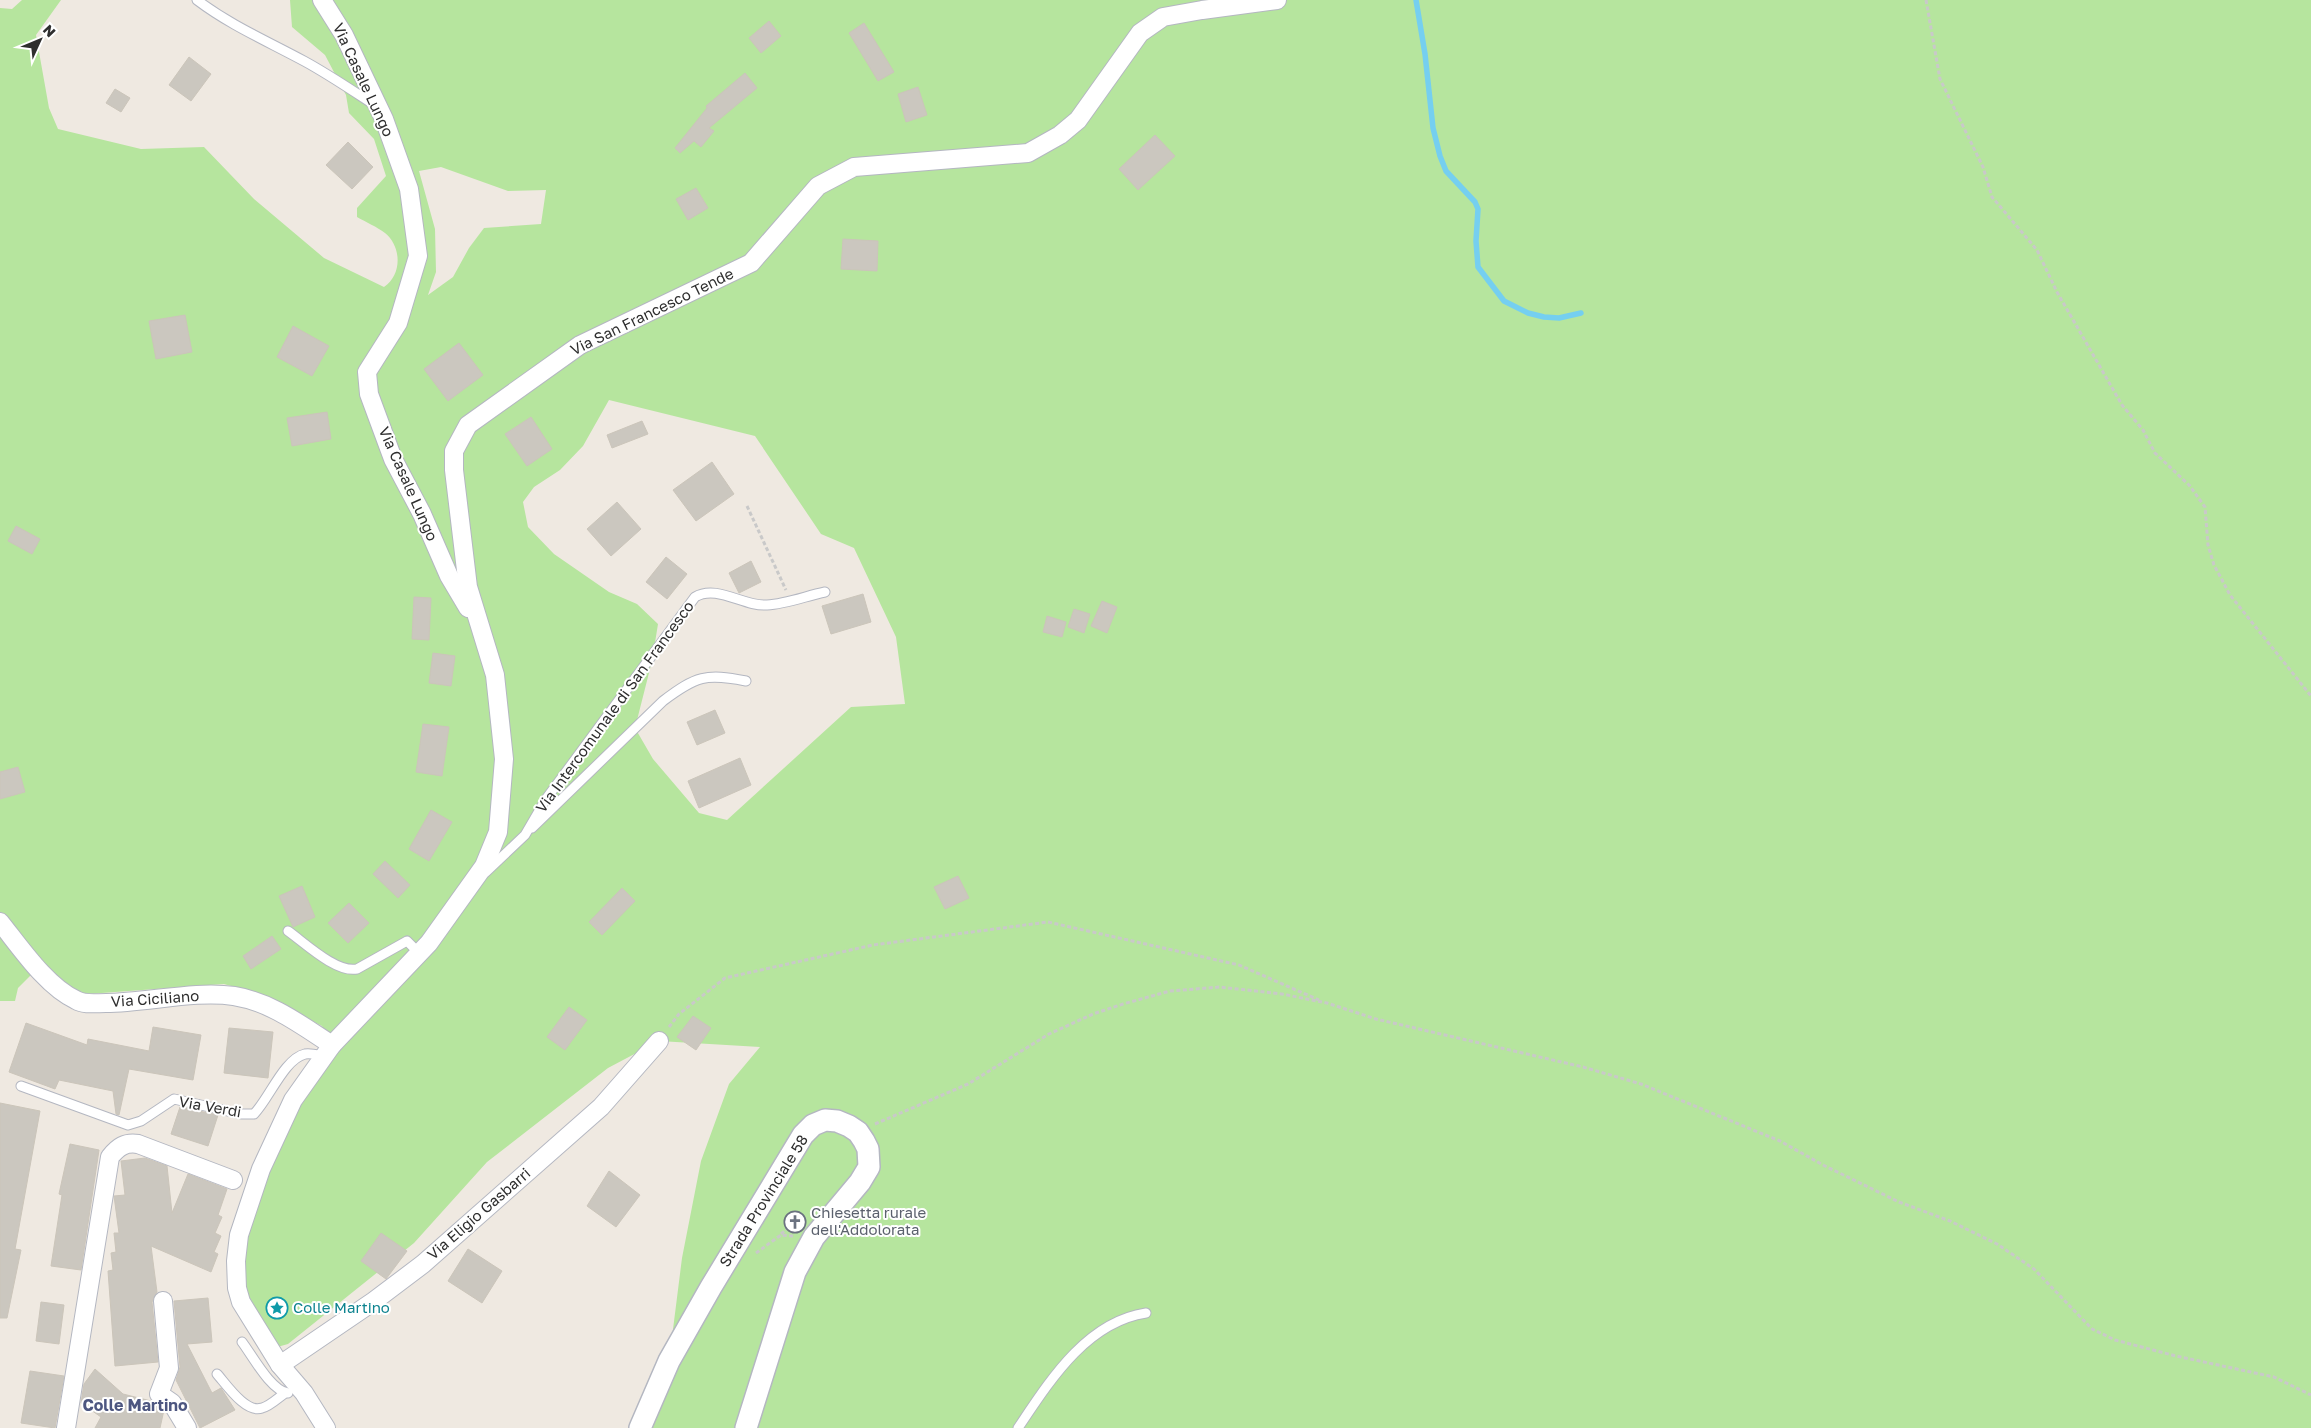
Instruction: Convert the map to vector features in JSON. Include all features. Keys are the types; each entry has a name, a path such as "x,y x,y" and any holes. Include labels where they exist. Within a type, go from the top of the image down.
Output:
{"street":[{"name":"Via Casale Lungo","path":"322,0 344,36 379,107 409,189 418,256 398,323 367,372 369,394 393,459 422,514 449,576 482,631"},
{"name":"Via San Francesco Tende","path":"326,1428 304,1393 280,1365 241,1302 237,1288 236,1261 238,1235 261,1169 293,1100 328,1050 429,943 484,866 498,832 504,759 495,675 468,587 454,470 454,451 468,425 580,345 751,263 818,186 854,167 1028,153 1060,135 1078,120 1140,33 1163,18 1202,10 1277,0"},
{"name":"Via Ciciliano","path":"0,922 52,983 78,1002 116,1003 199,995 233,996 256,1001 282,1014 328,1050"},
{"name":"Via Eligio Gasbarri","path":"280,1365 374,1301 422,1264 601,1107 659,1041"},
{"name":"Strada Provinciale 58","path":"640,1428 679,1345 711,1287 803,1135 813,1125 825,1120 837,1121 858,1132"},
{"path":"746,1428 787,1292 795,1272 814,1237 860,1182 869,1167 868,1149 858,1132"},
{"path":"66,1428 110,1157 122,1145 130,1142 233,1180"},
{"path":"163,1301 169,1368 159,1394 172,1403 187,1428"}],"lane":[{"path":"197,0 224,19 305,61 379,107"},
{"name":"Via Intercomunale di San Francesco","path":"465,894 525,835 546,798 695,597 714,593 747,603 767,605 825,592"},
{"path":"525,835 663,701 683,685 700,678 719,676 746,681"},
{"path":"288,931 340,968 350,970 357,969 407,941 419,953"},
{"name":"Via Verdi","path":"20,1086 128,1125 141,1121 174,1099 240,1114 254,1114 288,1066 299,1056 328,1050"},
{"path":"1018,1428 1042,1392 1086,1342 1125,1317 1146,1313"},
{"path":"242,1342 272,1383 285,1393"},
{"path":"217,1374 244,1404 253,1409 261,1409 285,1393 304,1393"}],"path":[{"path":"1926,0 1940,79 1983,167 1992,197 2037,250 2057,292 2118,397 2142,430 2155,453 2189,485 2205,507 2208,545 2214,565 2230,595 2311,696"},
{"path":"747,506 791,600"},
{"path":"659,1041 679,1014 725,978 872,945 971,930 1048,922 1239,965 1327,1003 1376,1019 1583,1067 1641,1084 1780,1141 1899,1202 1950,1221 1997,1244 2034,1269 2092,1329 2115,1340 2167,1354 2274,1377 2311,1394"},
{"path":"858,1132 915,1105 968,1084 1049,1034 1093,1014 1170,991 1220,987 1282,994 1327,1003"},
{"path":"750,1258 789,1227"},
{"path":"781,1235 814,1237"}],"green space":[{"path":"22,0 61,0 36,35 49,108 58,129 141,149 204,147 254,199 324,258 384,287 390,282 397,268 398,261 395,246 385,233 357,217 357,208 386,176 374,139 349,113 346,95 325,55 292,27 290,0 2311,0 2311,1428 640,1428 669,1361 682,1258 701,1161 729,1084 760,1047 659,1041 608,1068 487,1162 414,1243 288,1344 270,1349 237,1288 261,1169 332,1045 322,1026 260,994 224,984 88,994 74,992 44,962 18,988 15,1001 0,1001 0,8 12,9","holes":["441,167 508,191 546,190 541,224 484,228 469,248 453,277 428,295 436,272 435,229 419,171","609,400 755,436 821,534 854,548 896,637 905,704 851,707 727,820 699,813 653,759 635,728 652,661 658,624 637,604 609,592 554,554 528,527 523,502 534,487 560,470 583,446"]}],"building":[{"path":"769,21 781,36 761,53 749,38"},
{"path":"864,23 894,72 878,81 849,33"},
{"path":"189,57 211,74 191,101 169,85"},
{"path":"745,73 757,88 709,128 714,131 701,147 694,141 680,153 675,148 707,108 706,106"},
{"path":"918,87 927,115 906,122 898,94"},
{"path":"115,89 130,98 121,112 106,103"},
{"path":"1155,135 1175,156 1138,190 1119,169"},
{"path":"348,142 373,167 352,189 326,165"},
{"path":"696,188 708,208 688,220 676,199"},
{"path":"843,239 878,241 877,271 841,269"},
{"path":"185,315 192,352 156,359 149,321"},
{"path":"293,326 329,346 312,376 277,357"},
{"path":"459,343 483,375 448,401 424,369"},
{"path":"327,412 331,439 292,446 287,418"},
{"path":"531,417 552,449 527,466 505,434"},
{"path":"642,421 648,434 612,448 607,435"},
{"path":"712,462 734,494 696,521 673,490"},
{"path":"617,502 641,529 611,556 587,529"},
{"path":"16,526 40,539 32,554 8,541"},
{"path":"666,557 687,574 667,599 646,582"},
{"path":"751,561 761,582 739,593 729,573"},
{"path":"863,594 871,622 831,634 822,606"},
{"path":"414,597 431,598 429,640 412,639"},
{"path":"1102,601 1117,607 1107,633 1091,626"},
{"path":"1074,609 1090,614 1084,633 1068,627"},
{"path":"1047,616 1066,622 1062,637 1043,632"},
{"path":"433,653 455,656 451,686 429,683"},
{"path":"715,710 725,733 697,745 687,722"},
{"path":"423,724 449,727 442,776 416,772"},
{"path":"740,758 751,785 699,808 688,781"},
{"path":"18,767 25,792 0,799 0,772"},
{"path":"431,810 452,822 429,861 409,849"},
{"path":"385,861 410,885 398,898 373,874"},
{"path":"958,876 969,898 945,909 934,887"},
{"path":"302,886 315,917 293,927 279,896"},
{"path":"622,888 635,901 602,935 589,922"},
{"path":"349,903 369,923 348,943 328,923"},
{"path":"272,936 281,949 251,969 243,956"},
{"path":"569,1007 587,1020 565,1050 547,1037"},
{"path":"693,1016 711,1028 696,1050 677,1037"},
{"path":"26,1023 87,1045 88,1039 149,1051 153,1027 201,1035 193,1080 129,1069 119,1115 116,1114 113,1091 59,1080 55,1089 9,1072"},
{"path":"229,1028 273,1032 268,1078 224,1073"},
{"path":"0,1103 40,1111 15,1249 21,1250 7,1318 0,1318"},
{"path":"180,1107 218,1115 208,1146 171,1134"},
{"path":"70,1144 99,1150 81,1270 51,1266 62,1195 59,1194"},
{"path":"145,1158 167,1166 172,1213 188,1174 227,1189 218,1215 222,1217 215,1233 221,1236 214,1252 218,1254 211,1272 151,1246 157,1292 152,1302 158,1362 115,1366 108,1271 113,1270 111,1253 116,1252 114,1233 119,1233 114,1196 125,1195 121,1161"},
{"path":"609,1171 640,1195 616,1227 587,1206"},
{"path":"381,1233 407,1251 386,1279 361,1261"},
{"path":"468,1249 502,1271 482,1303 448,1281"},
{"path":"208,1298 212,1342 187,1344 212,1393 221,1388 235,1410 200,1428 176,1380 180,1367 174,1301"},
{"path":"41,1302 64,1305 59,1344 36,1341"},
{"path":"95,1369 123,1394 151,1401 164,1410 160,1428 95,1428 101,1417 81,1403 84,1384"},
{"path":"30,1371 64,1376 55,1428 21,1423"}],"waterway":[{"path":"1416,0 1425,54 1433,128 1440,156 1446,171 1475,202 1478,209 1476,241 1478,267 1504,301 1528,313 1559,318 1581,313"}],"place":[{"name":"Chiesetta rurale dell'Addolorata","path":"795,1222"},
{"name":"Colle Martino","path":"277,1308"}],"district":[{"name":"Colle Martino","path":"135,1405"}]}
